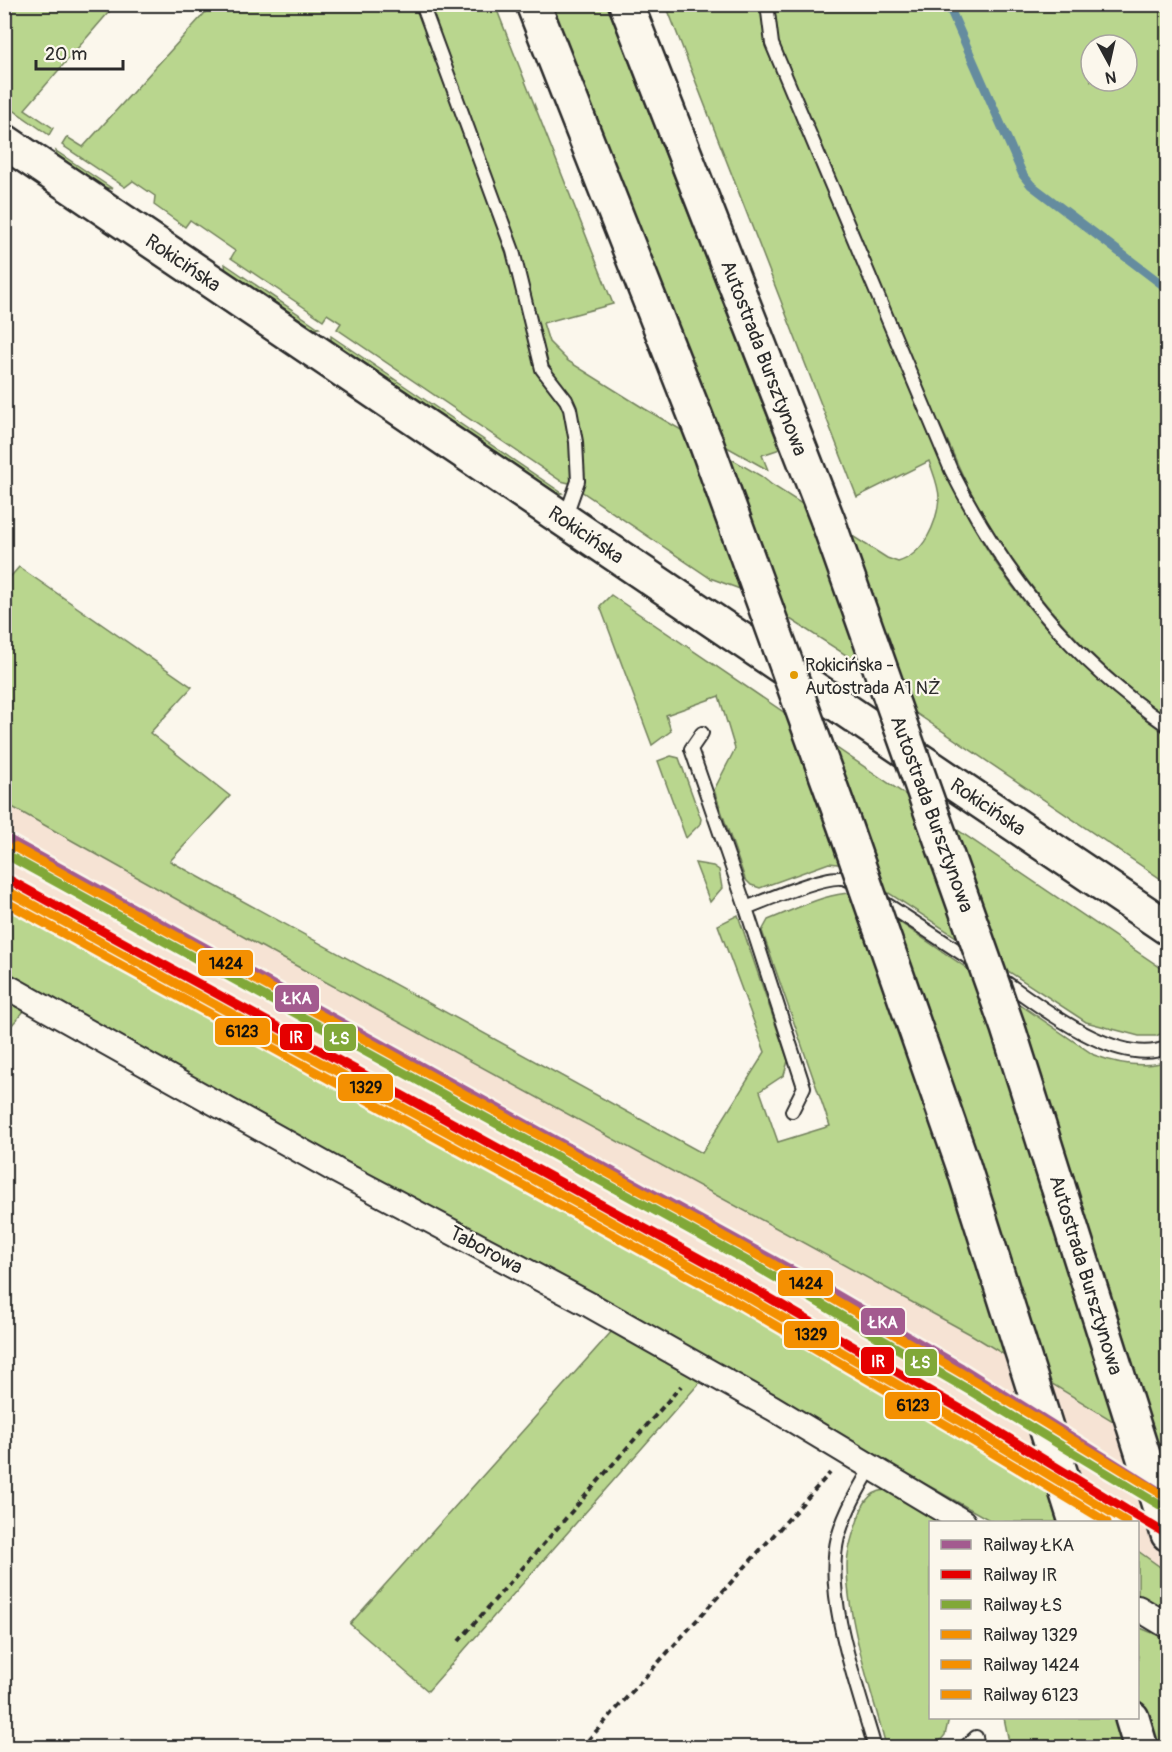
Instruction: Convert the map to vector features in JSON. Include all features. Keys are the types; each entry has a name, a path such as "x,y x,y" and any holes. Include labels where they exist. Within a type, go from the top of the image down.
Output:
{"main road":[{"path":"533,4 705,443 844,824 963,1165 1076,1521"},
{"name":"Autostrada Bursztynowa","path":"626,4 828,521 1008,1028 1167,1533"},
{"path":"642,4 670,114"},
{"name":"Rokicińska","path":"4,141 1167,928"},
{"path":"1132,1719 1141,1748"}],"street":[{"name":"Taborowa","path":"4,985 337,1171 698,1366 872,1466 961,1521"},
{"path":"1139,1609 1167,1626"}],"lane":[{"path":"422,4 513,251 543,369 570,409 576,442 578,481 564,520"},
{"path":"767,4 772,44 951,470 972,512 1022,588 1054,627 1112,682 1167,726"},
{"path":"702,733 691,749 804,1087 792,1110"},
{"path":"746,908 818,882 840,877 849,880 1070,1025 1101,1042 1121,1049 1140,1052 1152,1052 1167,1047"},
{"path":"872,1466 844,1519 835,1553 834,1570 841,1627 875,1748"},
{"path":"964,1748 976,1737 978,1748"}],"path":[{"path":"459,1641 698,1366"},
{"path":"581,1748 849,1453"}],"shaded area":[{"path":"5,803 260,946 972,1335 1167,1454 1167,1572 1139,1552 1139,1521 1093,1521 1015,1469 674,1270 5,903"}],"green space":[{"path":"5,4 115,5 25,109 53,128 49,135 5,104"},
{"path":"212,5 495,5 613,304 543,323 549,342 568,361 645,409 761,476 887,558 898,562 907,558 922,545 932,528 938,508 939,493 929,461 857,497 666,5 1167,5 1167,717 1108,669 1056,616 1032,587 990,525 967,484 940,425 928,431 971,522 1010,584 1057,640 1110,690 1167,735 1167,883 895,699 857,662 748,592 710,578 569,483 561,481 337,329 341,323 327,314 323,320 231,258 235,251 190,220 185,227 154,205 155,196 133,181 125,187 62,145 67,137 83,147"},
{"path":"551,5 607,5 780,449 762,455 768,470 725,446"},
{"path":"56,151 113,189 97,186 58,159"},
{"path":"225,264 319,328 311,329 226,272"},
{"path":"331,336 562,493 555,494 331,343"},
{"path":"19,567 192,687 150,733 230,796 170,861 702,1153 765,1052 718,925 738,915 788,1061 784,1075 760,1091 778,1142 830,1126 762,931 768,920 837,895 858,894 1094,1055 1112,1061 1140,1065 1167,1061 1167,1454 972,1335 260,946 5,803 5,583"},
{"path":"611,595 1167,972 1167,1031 1156,1036 1139,1036 1086,1022 846,865 829,863 760,888 751,885 745,879 714,790 735,749 719,696 666,715 671,731 652,745 600,606"},
{"path":"671,756 679,758 701,819 700,824 686,838 658,761"},
{"path":"695,863 713,866 719,870 722,888 710,902"},
{"path":"4,903 674,1270 1015,1469 1093,1521 991,1521 594,1297 418,1205 5,975"},
{"path":"5,1000 24,1011 5,1033"},
{"path":"613,1330 702,1380 428,1691 350,1624"},
{"path":"879,1491 894,1493 941,1521 929,1521 929,1719 949,1719 945,1735 935,1747 889,1747 885,1742 855,1631 848,1587 849,1549 863,1505"},
{"path":"1139,1552 1167,1572 1167,1614 1139,1597"},
{"path":"1139,1627 1167,1639 1167,1747 1010,1747 1004,1719 1139,1719"}],"waterway":[{"path":"948,4 1023,175 1031,185 1168,289"}],"rail line":[{"name":"ŁKA","path":"4,837 830,1291 962,1368 1168,1497"},
{"name":"1424","path":"14,847 752,1252 980,1384 1168,1498"},
{"name":"ŁS","path":"9,856 747,1261 974,1393 1168,1510"},
{"name":"IR","path":"4,877 737,1279 964,1411 1163,1532"},
{"name":"1329","path":"4,889 732,1288 1125,1521"},
{"name":"6123","path":"4,901 727,1297 1105,1521"}],"place":[{"name":"Rokicińska - Autostrada A1 NŻ","path":"794,675"}]}
